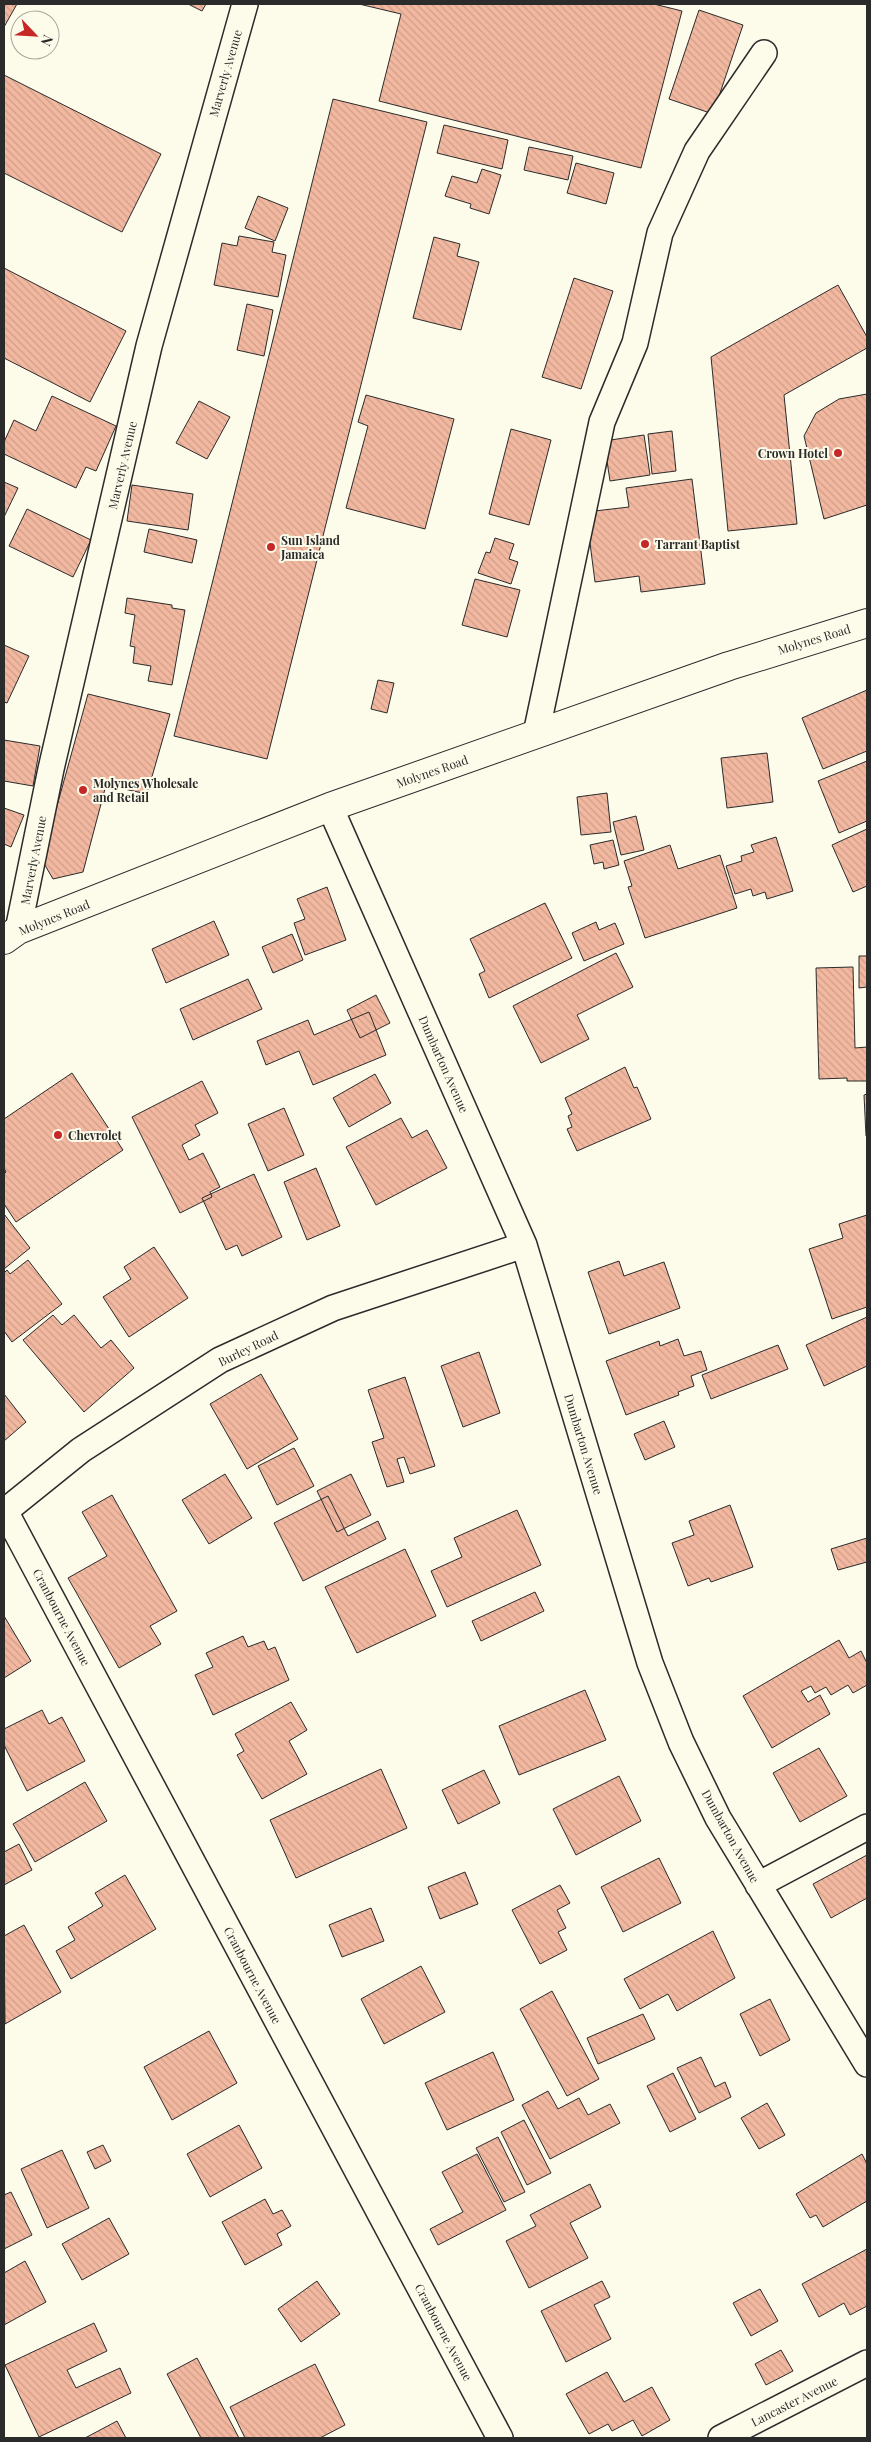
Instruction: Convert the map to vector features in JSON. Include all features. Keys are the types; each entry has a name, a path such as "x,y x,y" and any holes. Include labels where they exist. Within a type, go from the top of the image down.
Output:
{"main road":[{"name":"Molynes Road","path":"11,935 330,807 729,666 867,623"}],"street":[{"name":"Marverly Avenue","path":"11,935 147,355 245,4"},
{"path":"536,734 602,422 635,343 660,233 697,151 764,53"},
{"name":"Dumbarton Avenue","path":"330,807 524,1245 650,1663 681,1742 714,1810 867,2064"},
{"name":"Burley Road","path":"5,1512 81,1450 220,1360 333,1308 524,1245"},
{"name":"Cranbourne Avenue","path":"5,1512 500,2438"},
{"path":"758,1885 867,1827"},
{"name":"Lancaster Avenue","path":"721,2438 867,2363"}],"building":[{"path":"4,4 17,4 14,10 10,10 10,16 4,27"},
{"path":"188,4 206,4 202,11"},
{"path":"359,4 654,4 682,11 641,168 379,101 401,14"},
{"path":"699,10 743,25 713,114 669,99"},
{"path":"4,75 161,154 122,232 4,173"},
{"name":"Sun Island Jamaica","path":"333,99 427,122 267,759 174,736"},
{"path":"444,125 508,140 502,169 437,153"},
{"path":"529,147 573,156 568,180 524,170"},
{"path":"576,163 614,173 606,204 567,193"},
{"path":"482,169 501,175 489,214 470,208 471,204 445,196 452,176 477,183"},
{"path":"258,196 288,208 275,241 245,228"},
{"path":"239,236 274,242 272,252 286,255 278,297 214,285 222,243 237,246"},
{"path":"434,237 460,244 457,256 479,262 461,330 413,318"},
{"path":"4,268 126,331 90,402 4,358"},
{"path":"574,278 613,291 581,389 542,377"},
{"path":"838,285 867,337 867,348 784,395 797,524 728,531 711,357"},
{"path":"247,304 273,310 264,356 237,350"},
{"name":"Crown Hotel","path":"867,394 867,505 824,519 804,436 816,413 839,399"},
{"path":"366,395 454,419 425,529 346,508 368,426 358,422"},
{"path":"52,396 116,426 96,471 86,467 76,488 4,454 4,442 14,420 36,431"},
{"path":"199,401 230,417 207,459 176,443"},
{"path":"511,429 551,440 529,525 489,514"},
{"path":"672,431 676,471 652,474 648,434"},
{"path":"644,435 650,475 610,481 604,441"},
{"name":"Tarrant Baptist","path":"692,479 705,584 641,592 639,576 595,582 586,512 629,507 626,488"},
{"path":"4,482 18,488 4,517"},
{"path":"132,485 193,494 188,530 127,521"},
{"path":"27,509 91,540 73,577 9,546"},
{"path":"149,529 197,540 192,563 144,552"},
{"path":"495,538 514,544 509,559 518,562 511,584 478,573 486,552 490,553"},
{"path":"475,579 520,590 507,637 462,625"},
{"path":"127,598 172,605 172,608 185,610 172,685 148,681 151,666 133,663 135,647 130,646 135,615 125,613"},
{"path":"4,645 29,656 7,703 4,702"},
{"path":"378,680 394,683 387,713 371,709"},
{"path":"867,690 867,751 823,769 802,718"},
{"name":"Molynes Wholesale and Retail","path":"88,694 170,714 147,794 106,785 83,872 53,879 42,860"},
{"path":"4,740 40,746 33,786 4,781"},
{"path":"767,753 773,802 727,808 721,758"},
{"path":"867,761 867,821 839,833 818,781"},
{"path":"607,793 611,832 581,835 577,797"},
{"path":"4,808 24,815 11,847 4,844"},
{"path":"636,816 644,850 621,855 613,822"},
{"path":"867,829 867,886 853,892 832,845"},
{"path":"776,837 793,891 767,899 765,892 753,896 751,889 735,894 726,866 742,861 741,856 754,852 751,845"},
{"path":"613,840 619,865 604,869 603,862 594,864 590,845"},
{"path":"670,845 678,869 720,855 737,908 645,938 628,887 632,886 624,861"},
{"path":"327,887 346,940 305,955 294,923 305,919 297,899"},
{"path":"545,903 572,958 489,998 479,974 485,971 470,939"},
{"path":"214,921 229,955 166,983 152,949"},
{"path":"596,922 599,930 615,923 624,944 584,961 572,933"},
{"path":"292,934 303,960 273,973 262,947"},
{"path":"616,953 633,987 577,1015 589,1039 541,1063 513,1006"},
{"path":"859,956 867,956 867,987 859,988"},
{"path":"853,967 855,1048 867,1047 867,1081 847,1081 847,1078 819,1079 816,968"},
{"path":"248,979 262,1009 193,1040 180,1009"},
{"path":"376,995 390,1023 360,1038 347,1010"},
{"path":"369,1012 386,1055 313,1085 299,1051 266,1065 257,1041 308,1020 314,1035"},
{"path":"625,1067 634,1088 637,1087 651,1119 577,1151 567,1129 572,1127 568,1116 572,1114 565,1098"},
{"name":"Chevrolet","path":"72,1073 123,1150 16,1222 4,1204 4,1174 6,1172 4,1168 4,1119"},
{"path":"375,1074 391,1103 349,1127 333,1098"},
{"path":"202,1081 218,1113 195,1125 200,1135 182,1145 189,1160 203,1153 220,1187 210,1192 212,1197 180,1213 132,1117"},
{"path":"867,1094 867,1136 866,1136 864,1095"},
{"path":"284,1108 304,1155 268,1171 248,1124"},
{"path":"401,1118 412,1138 427,1130 447,1168 376,1205 346,1147"},
{"path":"316,1168 340,1226 307,1240 284,1182"},
{"path":"254,1174 282,1237 242,1256 237,1245 226,1250 202,1198"},
{"path":"4,1214 30,1248 4,1269"},
{"path":"867,1215 867,1307 832,1319 809,1249 843,1238 839,1224"},
{"path":"154,1247 188,1298 129,1337 103,1297 131,1279 124,1267"},
{"path":"28,1260 62,1304 12,1342 4,1331 4,1273 7,1270 10,1274"},
{"path":"619,1261 624,1276 664,1262 680,1308 609,1334 588,1272"},
{"path":"53,1315 62,1325 74,1315 101,1348 111,1340 134,1368 84,1412 23,1340"},
{"path":"867,1317 867,1366 824,1386 806,1345"},
{"path":"678,1339 684,1356 701,1351 707,1370 691,1376 694,1386 678,1392 679,1395 626,1415 606,1361 659,1341 660,1346"},
{"path":"778,1345 788,1369 711,1399 702,1375"},
{"path":"479,1352 500,1413 463,1427 441,1366"},
{"path":"261,1374 298,1439 247,1469 210,1404"},
{"path":"405,1377 435,1466 410,1474 404,1457 397,1459 404,1482 387,1487 372,1442 384,1438 368,1390"},
{"path":"4,1394 26,1422 4,1441"},
{"path":"664,1421 675,1447 645,1460 634,1434"},
{"path":"294,1448 314,1486 277,1505 258,1466"},
{"path":"225,1474 252,1518 209,1544 182,1500"},
{"path":"351,1474 371,1515 337,1532 317,1491"},
{"path":"112,1495 177,1611 150,1626 161,1644 119,1668 68,1578 107,1556 82,1512"},
{"path":"328,1496 348,1536 378,1521 386,1539 303,1581 274,1523"},
{"path":"730,1505 753,1567 711,1582 709,1578 688,1586 672,1543 694,1535 689,1521"},
{"path":"517,1510 541,1565 447,1607 431,1571 462,1557 454,1538"},
{"path":"867,1538 867,1562 838,1570 831,1549"},
{"path":"405,1549 436,1616 357,1653 325,1587"},
{"path":"535,1592 544,1611 481,1641 472,1621"},
{"path":"4,1616 31,1661 4,1678"},
{"path":"243,1636 248,1647 264,1641 268,1650 275,1647 289,1680 213,1715 195,1675 213,1667 206,1653"},
{"path":"839,1640 849,1658 861,1651 867,1663 867,1685 853,1693 848,1685 831,1695 826,1687 815,1693 811,1686 801,1691 808,1702 820,1695 830,1714 772,1748 743,1696"},
{"path":"585,1690 606,1740 519,1775 499,1726"},
{"path":"291,1702 307,1730 289,1741 307,1774 262,1799 237,1755 244,1751 235,1734"},
{"path":"42,1710 49,1724 62,1717 85,1761 27,1791 4,1745 4,1729"},
{"path":"819,1748 847,1796 800,1822 773,1773"},
{"path":"381,1769 407,1828 296,1878 270,1820"},
{"path":"484,1770 500,1803 458,1824 442,1790"},
{"path":"619,1776 641,1821 576,1855 553,1809"},
{"path":"85,1782 107,1821 35,1862 13,1824"},
{"path":"19,1844 32,1870 4,1885 4,1852"},
{"path":"867,1855 867,1898 831,1918 813,1884"},
{"path":"659,1858 681,1903 623,1932 601,1887"},
{"path":"465,1872 478,1904 440,1919 428,1887"},
{"path":"125,1875 156,1929 71,1979 56,1951 75,1940 68,1927 103,1906 95,1893"},
{"path":"560,1885 570,1903 557,1910 566,1928 558,1932 567,1950 540,1964 512,1910"},
{"path":"371,1908 384,1941 342,1957 329,1925"},
{"path":"24,1925 61,1992 5,2024 4,1936"},
{"path":"713,1931 735,1978 677,2011 668,1994 640,2009 624,1979"},
{"path":"421,1966 445,2012 384,2044 361,1999"},
{"path":"552,1991 599,2079 567,2096 520,2009"},
{"path":"770,1999 790,2040 760,2056 740,2014"},
{"path":"643,2014 655,2039 598,2064 587,2038"},
{"path":"209,2031 237,2083 172,2120 144,2067"},
{"path":"493,2052 514,2100 447,2130 425,2083"},
{"path":"701,2057 715,2087 725,2082 731,2097 699,2113 677,2068"},
{"path":"673,2073 696,2119 670,2132 647,2086"},
{"path":"548,2091 558,2109 579,2098 588,2115 610,2104 620,2123 550,2159 522,2105"},
{"path":"767,2103 785,2135 759,2149 741,2118"},
{"path":"524,2120 551,2173 527,2185 501,2132"},
{"path":"239,2125 262,2168 210,2197 187,2154"},
{"path":"498,2137 525,2192 504,2202 476,2148"},
{"path":"103,2145 111,2161 95,2169 87,2152"},
{"path":"62,2150 89,2208 47,2228 21,2169"},
{"path":"477,2154 506,2210 438,2245 430,2229 463,2212 442,2172"},
{"path":"862,2154 867,2164 867,2201 823,2227 816,2215 810,2218 796,2194"},
{"path":"590,2184 601,2207 570,2223 588,2258 529,2288 506,2241 536,2226 530,2215"},
{"path":"11,2192 32,2235 4,2249 4,2195"},
{"path":"265,2199 273,2214 282,2210 291,2226 277,2234 282,2245 245,2265 222,2222"},
{"path":"109,2218 129,2254 82,2280 62,2244"},
{"path":"867,2249 867,2306 850,2315 844,2303 819,2317 802,2284"},
{"path":"25,2261 46,2302 4,2325 4,2273"},
{"path":"317,2281 340,2314 301,2342 278,2309"},
{"path":"602,2281 610,2297 594,2305 611,2339 566,2362 541,2311"},
{"path":"760,2289 778,2321 751,2336 733,2303"},
{"path":"94,2323 107,2351 67,2370 76,2388 120,2368 131,2393 39,2437 5,2365"},
{"path":"781,2350 793,2371 766,2385 755,2364"},
{"path":"197,2358 239,2438 201,2438 167,2374"},
{"path":"315,2364 345,2425 320,2438 245,2438 230,2407"},
{"path":"607,2372 624,2402 652,2387 670,2420 642,2436 633,2420 612,2431 608,2424 589,2434 566,2394"},
{"path":"117,2421 126,2438 85,2438"}],"place":[{"name":"Crown Hotel","path":"838,453"},
{"name":"Tarrant Baptist","path":"645,544"},
{"name":"Sun Island Jamaica","path":"271,547"},
{"name":"Molynes Wholesale and Retail","path":"83,790"},
{"name":"Chevrolet","path":"58,1135"}]}
